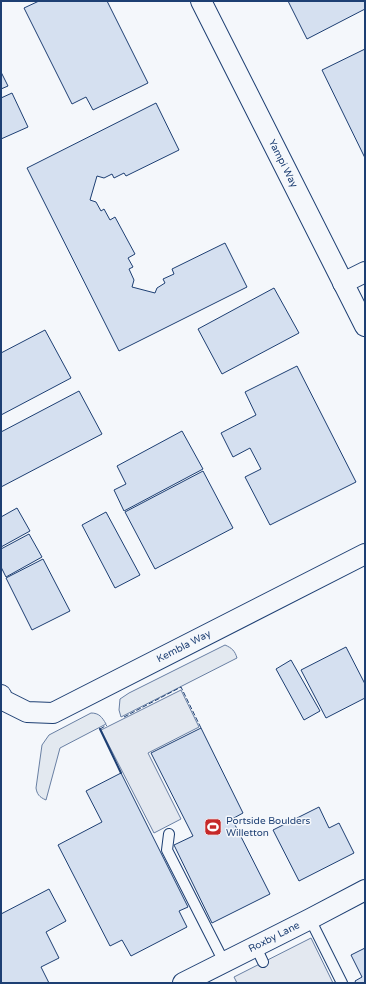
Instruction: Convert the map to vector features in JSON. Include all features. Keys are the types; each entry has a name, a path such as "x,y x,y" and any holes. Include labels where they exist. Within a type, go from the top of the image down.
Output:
{"street":[{"name":"Yampi Way","path":"200,1 365,326"},
{"path":"343,283 365,272"},
{"name":"Kembla Way","path":"1,695 3,700 27,712 53,713 365,554"},
{"name":"Roxby Lane","path":"183,983 224,962 259,954 310,919 365,890"}],"lane":[{"path":"169,834 167,850 224,962"},
{"path":"310,919 338,981"}],"shaded area":[{"path":"225,645 233,650 237,658 121,717 119,710 120,699 129,693"},
{"path":"181,690 199,727 148,753 181,819 154,833 101,730"},
{"path":"91,713 100,716 106,724 60,748 46,800 44,799 39,795 36,788 42,745 49,735"},
{"path":"311,938 333,983 237,983 234,977"}],"building":[{"path":"39,1 107,1 148,83 93,110 86,97 72,104 24,8"},
{"path":"288,1 365,1 365,9 307,39"},
{"path":"365,49 365,158 322,70"},
{"path":"1,72 8,86 1,89"},
{"path":"12,93 28,127 1,139 1,98"},
{"path":"156,103 179,150 126,176 124,173 114,178 112,174 104,178 97,176 90,200 96,202 101,211 104,209 110,220 115,217 135,254 128,258 133,267 129,269 134,280 132,287 155,293 157,288 165,283 163,279 174,274 172,269 225,243 247,287 119,351 27,168"},
{"path":"274,288 299,333 222,374 198,329"},
{"path":"45,330 71,378 1,415 1,353"},
{"path":"297,366 356,482 270,525 245,477 261,469 250,448 233,457 221,433 256,415 245,392"},
{"path":"79,391 102,434 1,487 1,432"},
{"path":"182,431 203,469 124,511 114,490 126,484 117,466"},
{"path":"203,471 233,528 155,569 125,512"},
{"path":"17,508 30,531 1,547 1,517"},
{"path":"106,512 140,575 115,588 82,525"},
{"path":"29,534 42,557 6,577 1,567 1,549"},
{"path":"43,559 70,611 32,630 6,578"},
{"path":"346,647 365,684 365,698 326,718 301,670"},
{"path":"291,660 320,711 304,720 276,669"},
{"name":"Portside Boulders Willetton","path":"201,728 243,813 232,819 270,894 212,923 174,845 193,836 151,753"},
{"path":"121,773 188,907 179,911 187,927 131,956 122,940 110,946 58,845 102,822 86,791"},
{"path":"319,807 329,828 339,823 354,853 299,881 273,830"},
{"path":"49,889 66,921 46,932 59,958 41,967 49,983 1,983 1,914"},
{"path":"365,948 365,983 356,983 355,981 362,977 351,955"}],"fence":[{"path":"124,717 181,687 201,728"},
{"path":"100,729 107,725"}],"wall":[{"path":"100,729 121,773"}],"place":[{"name":"Portside Boulders Willetton","path":"213,827"}]}
